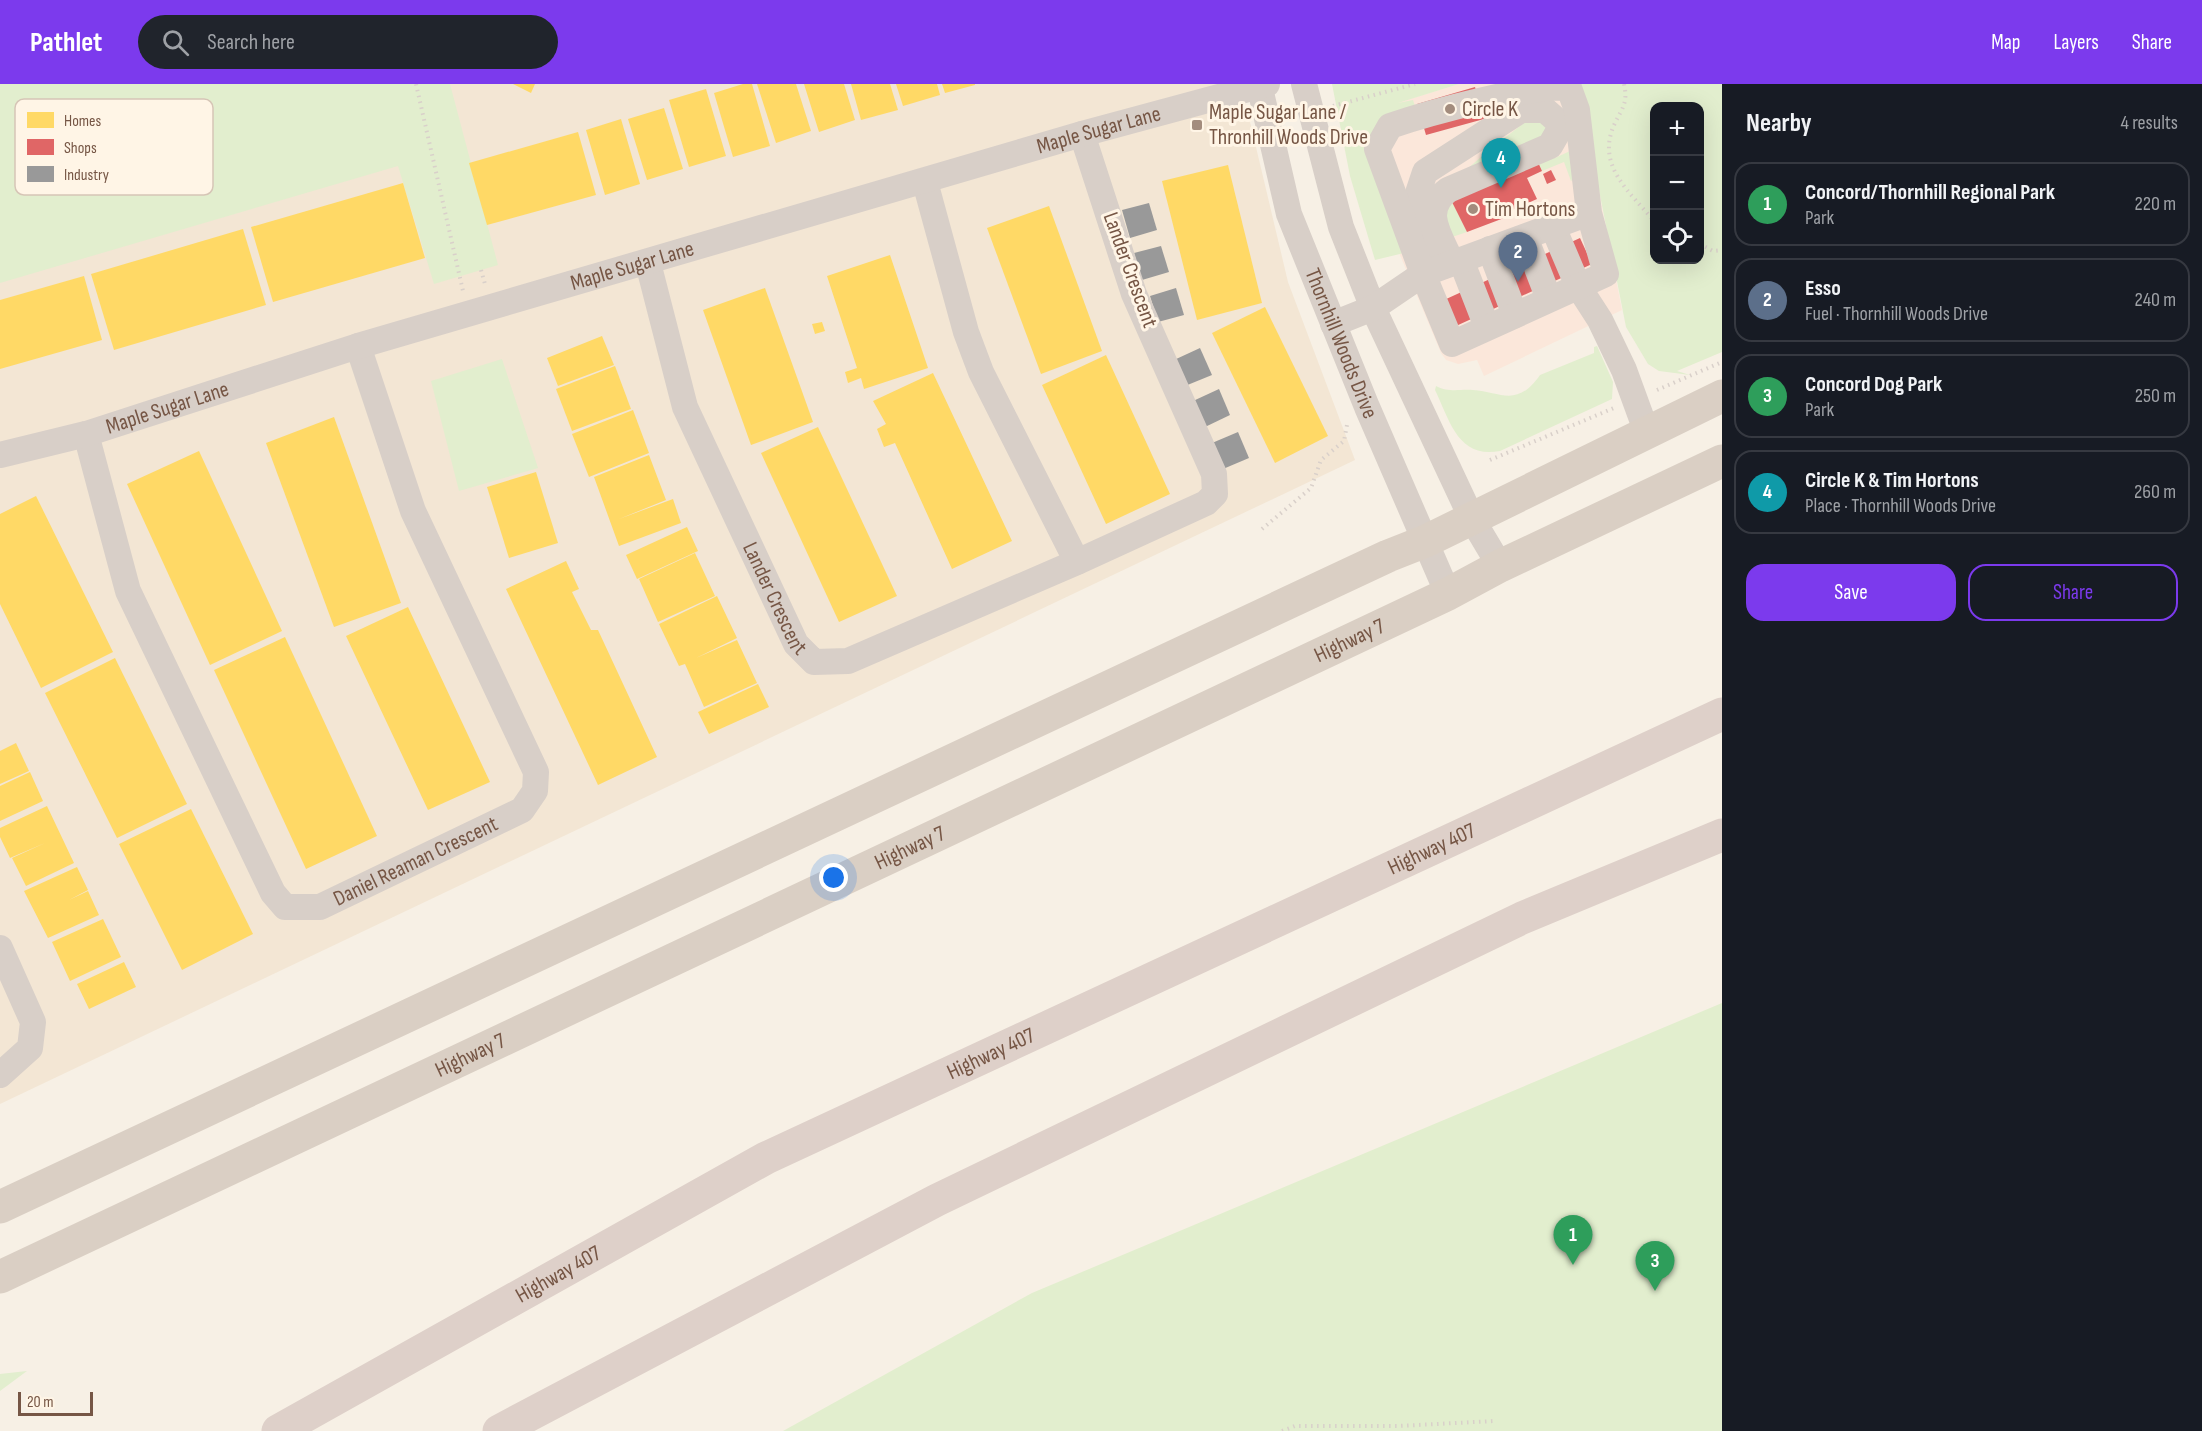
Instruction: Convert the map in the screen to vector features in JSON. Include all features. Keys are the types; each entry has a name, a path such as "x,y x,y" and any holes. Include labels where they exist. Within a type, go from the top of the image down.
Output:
{"highway":[{"name":"Highway 407","path":"278,1431 766,1158 1722,714"},
{"path":"499,1431 937,1200 1522,918 1722,835"}],"main road":[{"path":"0,1207 1367,566 1426,541 1722,396"},
{"name":"Highway 7","path":"0,1277 1448,594 1500,566 1722,461"}],"street":[{"name":"Thornhill Woods Drive","path":"1304,84 1341,227 1373,308 1472,519 1500,566"},
{"path":"1444,266 1377,149 1390,126 1420,116 1554,84 1569,88 1577,110 1589,213 1606,274 1452,344 1444,266 1432,214 1437,198 1448,190 1550,146 1562,125 1545,110 1521,110 1425,172 1417,196 1428,240 1444,266 1487,327"},
{"name":"Thornhill Woods Drive","path":"1262,85 1290,214 1333,324 1448,594"},
{"name":"Maple Sugar Lane","path":"0,455 86,434 358,346 1082,135 1262,85"},
{"name":"Lander Crescent","path":"648,263 685,407 796,644 814,662 848,661 1077,562 1206,503 1215,494 1214,474 1134,294 1082,135"},
{"path":"926,182 966,332 981,372 1077,562"},
{"path":"1333,324 1373,308 1444,266 1589,213"},
{"path":"1553,227 1578,286 1600,320 1647,433"},
{"path":"1525,237 1549,299"},
{"path":"1490,249 1515,315"},
{"name":"Daniel Reaman Crescent","path":"86,434 128,591 273,893 285,907 320,907 522,810 535,790 536,772 413,511 358,346"},
{"path":"0,948 33,1022 30,1048 7,1071 0,1074"}],"path":[{"path":"416,84 463,292"},
{"path":"1333,106 1414,84"},
{"path":"1624,84 1628,98 1608,139 1614,175 1650,216"},
{"path":"1704,246 1713,251 1722,250"},
{"path":"481,270 485,286"},
{"path":"1490,460 1722,362"},
{"path":"1262,529 1311,488 1322,460 1344,441 1349,415"},
{"path":"1282,1431 1295,1426 1398,1426 1494,1421"}],"shaded area":[{"path":"0,84 1241,84 1288,282 1355,460 0,1104"},
{"path":"1459,84 1578,84 1622,310 1484,376 1477,360 1458,364 1446,360 1441,353 1387,224 1360,114"}],"green space":[{"path":"0,84 450,84 498,265 434,284 398,166 0,283"},
{"path":"1332,84 1459,84 1398,103 1413,100 1419,118 1386,129 1404,253 1375,260 1350,176"},
{"path":"1578,84 1722,84 1722,352 1677,371 1690,375 1659,371 1648,364 1626,327"},
{"path":"1536,118 1553,131 1466,170 1529,119"},
{"path":"1570,151 1580,173 1571,181 1564,162 1542,171 1537,160 1555,158"},
{"path":"1450,198 1467,232 1452,237 1442,207"},
{"path":"1597,346 1613,382 1612,399 1500,451 1486,452 1474,449 1465,443 1451,425 1435,390 1436,386 1450,390 1516,395 1524,392 1540,375 1594,353 1594,347"},
{"path":"502,359 538,468 459,491 431,381"},
{"path":"1722,1003 1722,1431 783,1431 1032,1293"},
{"path":"27,1371 0,1391 0,1374"}],"building: Homes":[{"path":"513,84 535,84 531,93"},
{"path":"743,84 752,84 770,146 733,157 714,93"},
{"path":"757,84 796,84 811,131 776,143"},
{"path":"804,84 844,84 855,120 819,132"},
{"path":"851,84 890,84 898,110 861,120"},
{"path":"896,84 937,84 940,95 903,106"},
{"path":"942,84 975,84 975,85 945,93"},
{"path":"706,89 726,156 689,167 669,100"},
{"path":"664,108 683,169 647,180 628,119"},
{"path":"621,119 640,184 605,195 586,130"},
{"path":"578,132 596,195 487,225 469,163"},
{"path":"1228,165 1262,303 1197,320 1162,181"},
{"path":"403,183 425,258 273,302 251,227"},
{"path":"1049,206 1102,351 1041,374 987,228"},
{"path":"243,229 266,305 114,350 91,274"},
{"path":"890,255 928,368 864,389 861,378 848,383 845,372 857,368 827,276"},
{"path":"84,276 102,340 0,369 0,300"},
{"path":"765,288 813,422 751,445 703,310"},
{"path":"1265,307 1328,436 1275,463 1212,333"},
{"path":"822,322 825,331 815,334 812,324"},
{"path":"602,336 614,365 558,386 547,358"},
{"path":"1106,355 1170,494 1106,524 1042,385"},
{"path":"615,366 631,409 572,431 556,389"},
{"path":"933,373 1012,541 952,569 895,443 884,447 877,429 886,424 873,401"},
{"path":"633,410 649,453 589,477 572,434"},
{"path":"334,417 401,603 334,627 266,443"},
{"path":"818,427 897,596 839,622 761,453"},
{"path":"199,451 282,631 210,665 127,484"},
{"path":"649,455 666,500 619,519 673,499 681,523 619,546 594,477"},
{"path":"536,472 558,543 509,558 487,487"},
{"path":"36,496 113,652 41,688 0,604 0,514"},
{"path":"687,527 698,551 637,579 626,555"},
{"path":"695,553 715,596 658,622 639,579"},
{"path":"566,561 579,589 572,592 591,630 598,630 657,757 598,785 506,589"},
{"path":"717,596 737,638 696,658 737,640 757,683 704,707 685,664 679,666 659,624"},
{"path":"408,607 490,782 428,810 346,636"},
{"path":"285,637 377,836 306,869 214,670"},
{"path":"115,658 187,804 117,838 45,693"},
{"path":"758,684 769,707 709,734 698,712"},
{"path":"16,743 29,771 0,784 0,751"},
{"path":"30,772 43,801 0,821 0,786"},
{"path":"47,806 74,863 26,886 12,858 45,843 10,858 0,837 0,828"},
{"path":"191,809 253,934 182,970 119,844"},
{"path":"77,867 88,890 69,900 88,891 99,915 48,938 24,891"},
{"path":"103,919 121,957 70,981 52,942"},
{"path":"124,962 136,987 89,1009 77,984"}],"building: Shops":[{"name":"Circle K","path":"1475,87 1484,119 1426,135 1417,104"},
{"path":"1537,160 1542,171 1527,178 1537,199 1510,211 1512,215 1467,232 1450,198"},
{"path":"1551,170 1556,180 1547,184 1543,174"},
{"path":"1580,238 1592,264 1456,326 1444,300"}],"building: Industry":[{"path":"1149,203 1157,230 1130,238 1122,210"},
{"path":"1161,246 1169,272 1142,280 1134,253"},
{"path":"1176,288 1184,315 1158,322 1150,296"},
{"path":"1200,348 1212,375 1185,386 1174,360"},
{"path":"1219,389 1230,415 1205,427 1193,401"},
{"path":"1238,432 1249,458 1223,469 1212,443"}],"place":[{"name":"Circle K","path":"1450,109"},
{"name":"Maple Sugar Lane / Thronhill Woods Drive","path":"1197,125"},
{"name":"Circle K & Tim Hortons","path":"1501,188"},
{"name":"Tim Hortons","path":"1473,209"},
{"name":"Esso","path":"1518,282"},
{"name":"Concord/Thornhill Regional Park","path":"1573,1265"},
{"name":"Concord Dog Park","path":"1655,1291"}]}
